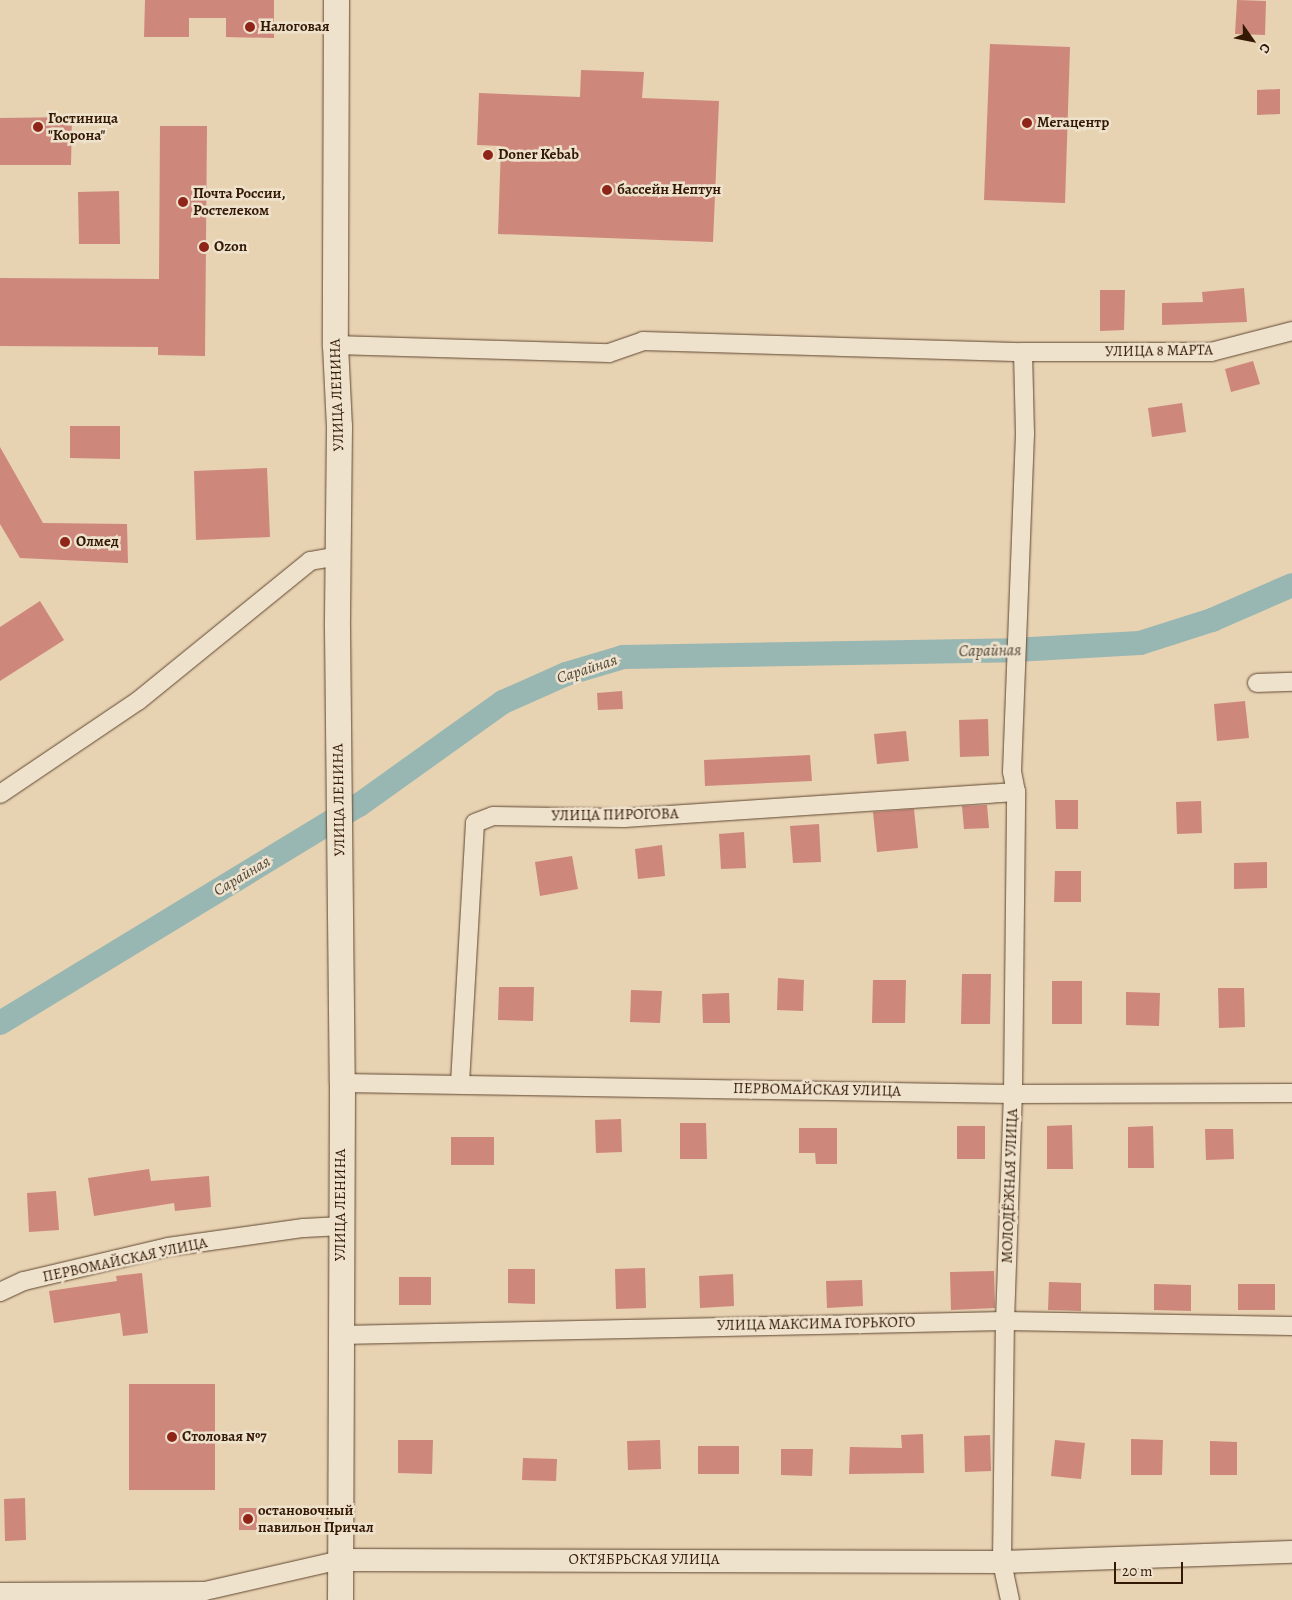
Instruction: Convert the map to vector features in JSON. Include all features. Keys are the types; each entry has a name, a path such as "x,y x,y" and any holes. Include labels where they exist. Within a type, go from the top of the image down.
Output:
{"main road":[{"name":"УЛИЦА ЛЕНИНА","path":"336,0 335,345 339,426 337,628 342,1083 340,1600"}],"street":[{"name":"УЛИЦА 8 МАРТА","path":"335,345 609,353 643,341 1023,352 1211,352 1292,331"},
{"name":"МОЛОДЁЖНАЯ УЛИЦА","path":"1010,1600 1002,1562 1005,1321 1013,1094 1016,792 1012,772 1025,434 1023,352"},
{"path":"0,794 138,701 310,561 338,556"},
{"path":"1257,683 1292,682"},
{"name":"УЛИЦА ПИРОГОВА","path":"460,1083 475,824 494,816 624,818 1016,792"},
{"name":"ПЕРВОМАЙСКАЯ УЛИЦА","path":"342,1083 460,1083 1013,1094 1292,1092"},
{"name":"ПЕРВОМАЙСКАЯ УЛИЦА","path":"0,1292 24,1281 168,1247 304,1228 342,1226"},
{"name":"УЛИЦА МАКСИМА ГОРЬКОГО","path":"340,1335 1005,1321 1292,1326"},
{"name":"ОКТЯБРЬСКАЯ УЛИЦА","path":"0,1592 205,1591 340,1560 1002,1562 1292,1552"}],"building":[{"name":"Налоговая","path":"145,0 274,0 274,38 226,37 226,18 189,18 189,37 144,37"},
{"path":"1237,0 1266,1 1265,35 1235,34"},
{"name":"Мегацентр","path":"990,44 1070,47 1065,203 984,200"},
{"name":"бассейн Нептун","path":"581,70 644,72 642,98 719,101 713,242 498,234 501,146 477,145 479,93 580,97"},
{"path":"1280,89 1280,114 1257,115 1257,90"},
{"path":"72,117 71,165 0,165 0,118"},
{"name":"Почта России, Ростелеком","path":"160,126 207,126 205,356 158,355 158,347 0,346 0,278 159,279"},
{"path":"119,191 120,244 79,244 78,192"},
{"path":"1244,288 1247,322 1162,325 1162,303 1203,302 1202,292"},
{"path":"1100,290 1125,290 1124,330 1100,331"},
{"path":"1253,361 1260,384 1231,392 1225,369"},
{"path":"1182,403 1186,432 1152,437 1148,408"},
{"path":"70,426 120,426 120,459 70,458"},
{"path":"0,447 43,523 127,524 128,563 20,558 0,524"},
{"path":"267,468 270,537 196,540 194,471"},
{"path":"40,601 64,640 0,681 0,627"},
{"path":"622,691 623,709 598,710 597,693"},
{"path":"1245,701 1249,738 1217,741 1214,704"},
{"path":"988,719 989,756 960,757 959,720"},
{"path":"906,731 909,761 877,764 874,734"},
{"path":"810,755 812,781 705,786 704,760"},
{"path":"1055,800 1078,800 1078,829 1056,829"},
{"path":"1201,801 1202,833 1177,834 1176,802"},
{"path":"987,805 989,828 964,829 962,806"},
{"path":"914,809 918,848 877,852 873,812"},
{"path":"819,824 821,862 793,863 790,826"},
{"path":"744,832 746,868 721,869 719,834"},
{"path":"662,845 665,876 638,879 635,849"},
{"path":"572,856 578,889 540,896 535,862"},
{"path":"1267,862 1267,888 1234,889 1234,863"},
{"path":"1055,871 1081,871 1081,902 1054,902"},
{"path":"962,974 991,974 990,1024 961,1024"},
{"path":"778,978 804,980 803,1011 777,1010"},
{"path":"873,980 906,980 905,1023 872,1023"},
{"path":"1052,981 1082,981 1082,1024 1052,1024"},
{"path":"499,987 534,987 533,1021 498,1020"},
{"path":"1218,988 1244,988 1245,1027 1219,1028"},
{"path":"631,990 662,991 660,1023 630,1022"},
{"path":"1126,992 1160,993 1159,1026 1126,1025"},
{"path":"729,993 730,1023 703,1023 702,994"},
{"path":"621,1119 622,1152 596,1153 595,1120"},
{"path":"680,1123 706,1123 707,1159 680,1159"},
{"path":"1072,1125 1073,1169 1047,1169 1047,1126"},
{"path":"957,1126 985,1126 985,1159 957,1159"},
{"path":"1153,1126 1154,1168 1128,1168 1128,1127"},
{"path":"799,1128 837,1128 837,1164 816,1164 815,1153 799,1153"},
{"path":"1205,1129 1233,1129 1234,1159 1206,1160"},
{"path":"451,1137 494,1137 494,1165 451,1165"},
{"path":"149,1169 151,1181 209,1176 211,1207 175,1211 174,1203 94,1216 88,1178"},
{"path":"56,1191 59,1230 29,1232 27,1193"},
{"path":"645,1268 646,1308 616,1309 615,1269"},
{"path":"508,1269 535,1269 535,1304 508,1303"},
{"path":"994,1271 995,1308 951,1310 950,1272"},
{"path":"142,1273 148,1333 123,1336 120,1313 54,1323 49,1291 117,1281 116,1276"},
{"path":"733,1274 734,1306 700,1308 699,1276"},
{"path":"399,1277 431,1277 431,1305 399,1305"},
{"path":"862,1280 863,1306 827,1308 826,1281"},
{"path":"1049,1282 1081,1283 1081,1311 1048,1310"},
{"path":"1154,1284 1191,1285 1191,1311 1154,1310"},
{"path":"1238,1284 1275,1284 1275,1310 1238,1310"},
{"name":"Столовая №7","path":"129,1384 215,1384 215,1490 129,1490"},
{"path":"923,1434 924,1473 849,1474 850,1447 902,1448 901,1435"},
{"path":"990,1435 991,1471 965,1472 964,1436"},
{"path":"1131,1439 1163,1440 1162,1475 1131,1475"},
{"path":"398,1440 433,1440 432,1474 398,1473"},
{"path":"660,1440 661,1469 628,1470 627,1441"},
{"path":"1055,1440 1085,1443 1081,1479 1051,1476"},
{"path":"1210,1441 1237,1442 1237,1475 1210,1475"},
{"path":"698,1446 739,1446 739,1474 698,1474"},
{"path":"781,1449 813,1449 812,1476 781,1475"},
{"path":"523,1458 557,1459 556,1481 522,1480"},
{"path":"25,1498 26,1540 5,1541 4,1499"},
{"name":"остановочный павильон Причал","path":"239,1508 257,1508 257,1530 239,1530"}],"waterway":[{"name":"Сарайная","path":"0,1023 359,805 503,702 566,674 623,657 1014,650 1140,643 1212,620 1292,585"}],"place":[{"name":"Налоговая","path":"250,27"},
{"name":"Мегацентр","path":"1027,123"},
{"name":"Гостиница \"Корона\"","path":"38,127"},
{"name":"Doner Kebab","path":"488,155"},
{"name":"бассейн Нептун","path":"607,190"},
{"name":"Почта России, Ростелеком","path":"183,202"},
{"name":"Ozon","path":"204,247"},
{"name":"Олмед","path":"65,542"},
{"name":"Столовая №7","path":"172,1437"},
{"name":"остановочный павильон Причал","path":"248,1519"}]}
